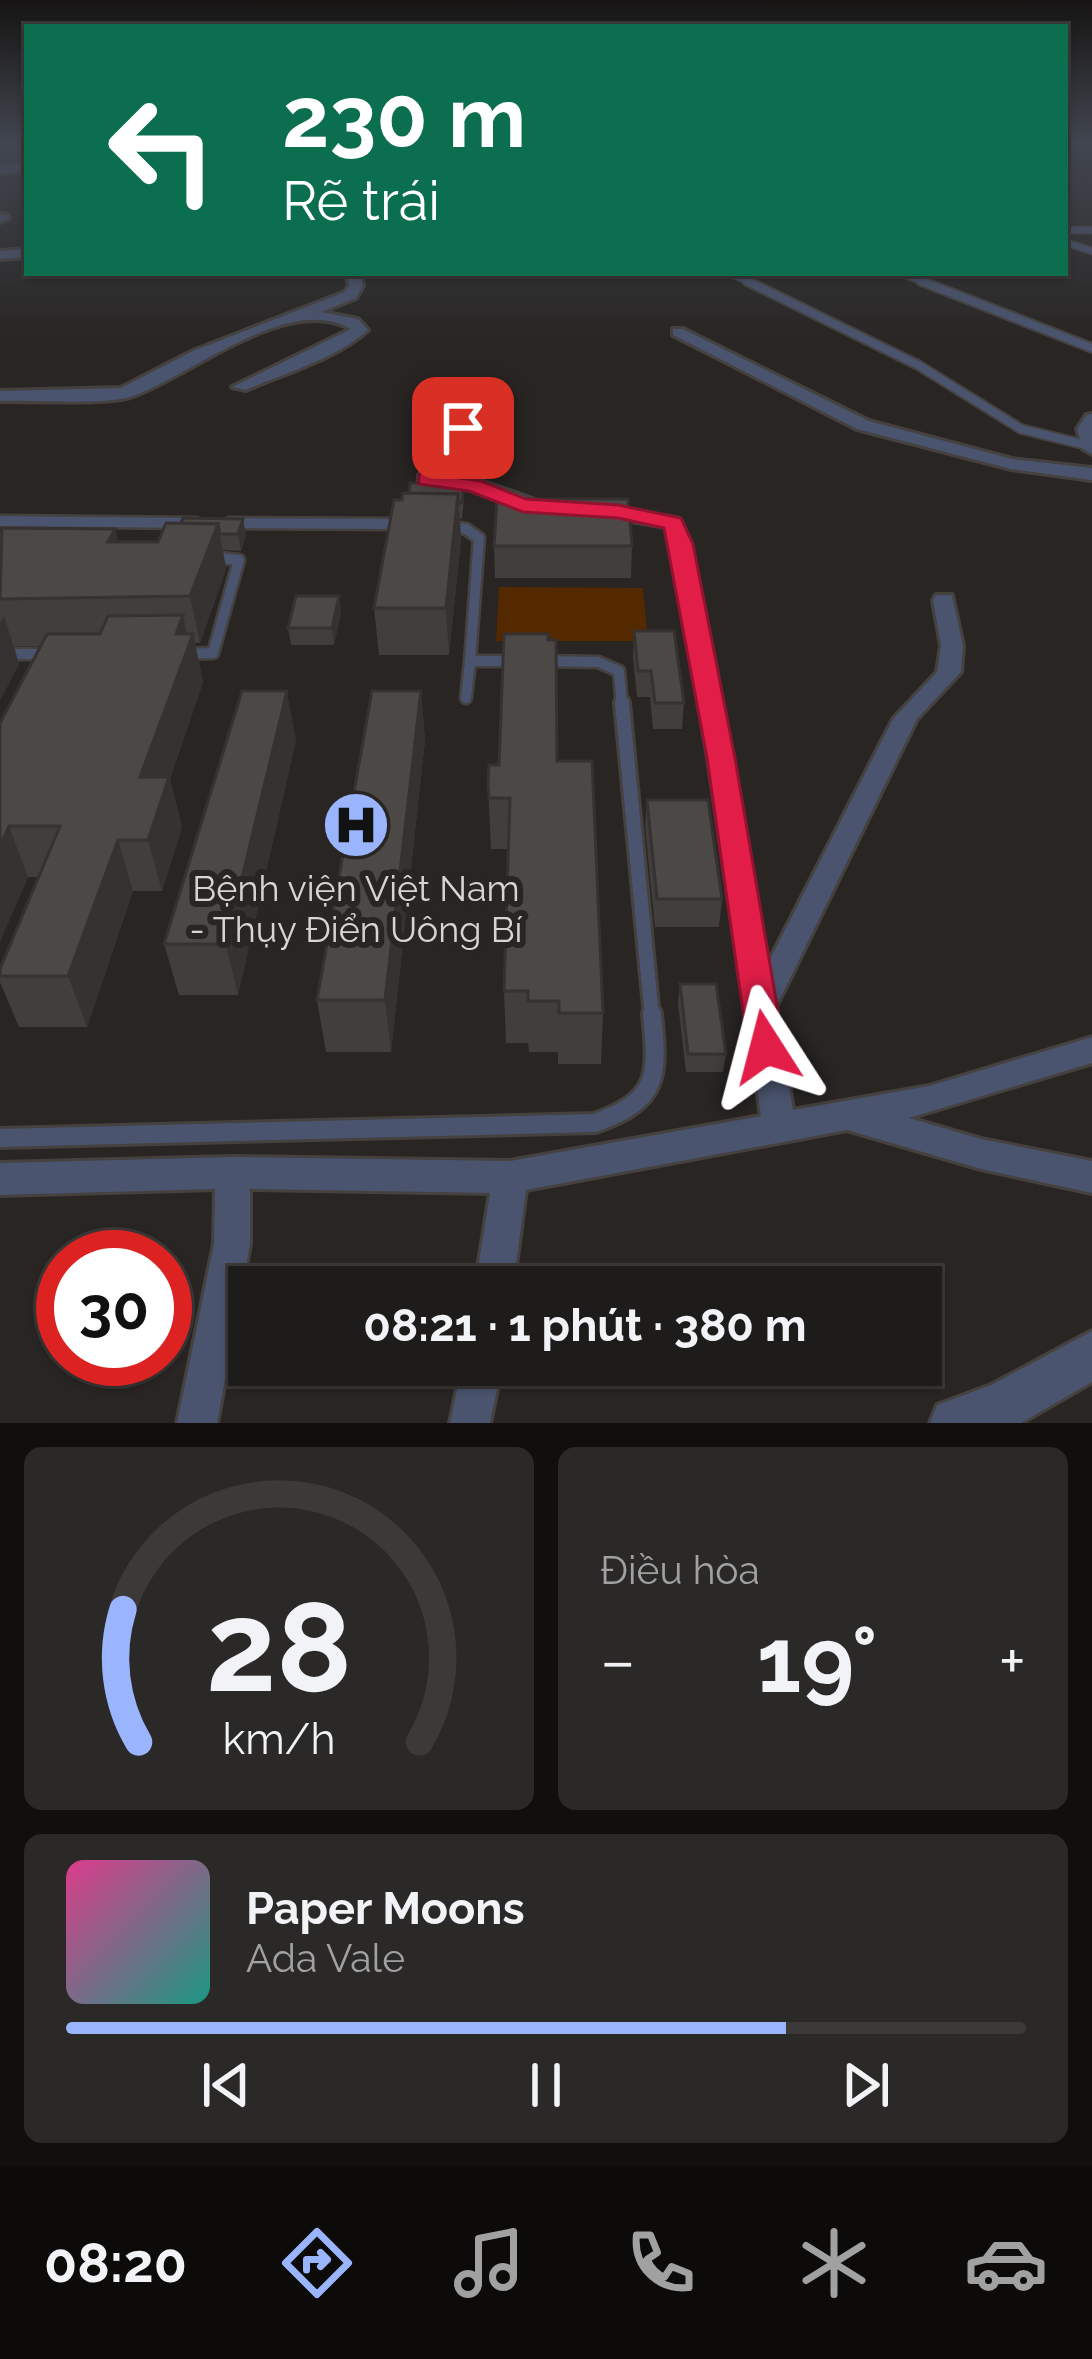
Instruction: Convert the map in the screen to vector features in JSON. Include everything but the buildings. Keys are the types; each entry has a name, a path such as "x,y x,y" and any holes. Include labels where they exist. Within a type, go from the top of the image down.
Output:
{"street":[{"path":"0,396 124,393 199,354 351,295 356,286 354,276"},
{"path":"240,387 341,344 359,330 353,322 310,314"},
{"path":"678,332 863,424 1011,464 1092,474"},
{"path":"1091,448 1086,429 1092,419"},
{"path":"463,428 426,479 474,485 523,506 618,512 673,523 681,544 721,758 778,1126"},
{"path":"760,1008 909,712 950,671 952,649 944,600"},
{"path":"0,1179 233,1173 510,1177 928,1100 1092,1050"},
{"path":"847,1115 982,1154 1092,1178"},
{"path":"197,1423 232,1244 233,1173"},
{"path":"497,1266 510,1177"},
{"path":"955,1423 1004,1405 1092,1355"},
{"path":"470,1423 478,1386"}],"lane":[{"path":"737,276 918,365 1021,429 1091,448"},
{"path":"909,276 1092,348"},
{"path":"0,521 202,523"},
{"path":"50,536 59,521"},
{"path":"226,523 416,525"},
{"path":"439,525 466,529 478,538 466,698"},
{"path":"166,654 213,653 239,560 188,557"},
{"path":"0,655 71,654"},
{"path":"0,1138 595,1123 627,1113 649,1095 657,1070 619,671 598,662 470,661"}],"shaded area":[{"path":"499,587 643,588 648,641 496,641"}],"place":[{"name":"Bệnh viện Việt Nam - Thụy Điển Uông Bí","path":"356,825"}],"route":[{"path":"463,428 426,479 474,485 523,506 618,512 673,523 681,544 721,758 766,1047"}]}
